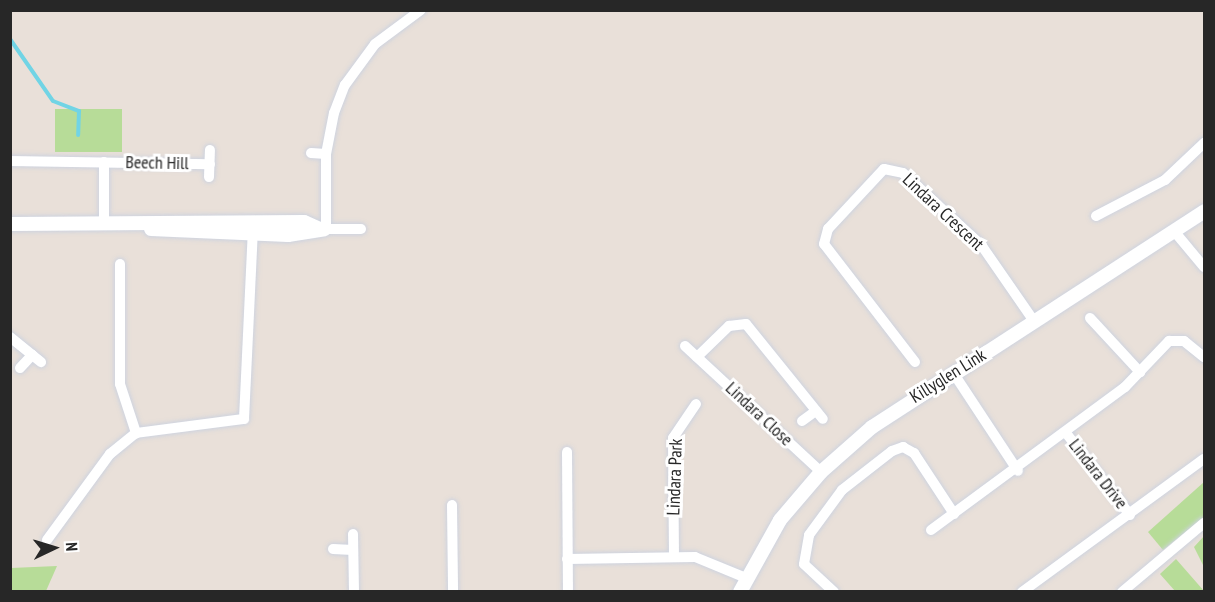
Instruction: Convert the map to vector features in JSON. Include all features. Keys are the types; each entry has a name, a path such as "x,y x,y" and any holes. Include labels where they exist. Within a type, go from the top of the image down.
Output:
{"street":[{"path":"323,229 326,154 339,99 356,68 375,44 421,10"},
{"path":"1096,216 1165,180 1204,143"},
{"name":"Beech Hill","path":"209,177 210,150"},
{"path":"311,153 326,154"},
{"name":"Beech Hill","path":"10,160 210,164"},
{"name":"Beech Hill","path":"104,162 104,225"},
{"name":"Lindara Crescent","path":"915,362 824,244 828,229 884,169 903,173 982,246 1034,321"},
{"name":"Killyglen Link","path":"740,591 780,520 821,472 872,427 1204,211"},
{"path":"10,224 134,225 179,233 253,228 304,235 323,229 360,229"},
{"path":"47,540 110,454 136,433 244,419 253,228"},
{"path":"1173,231 1204,267"},
{"path":"120,264 120,384 136,433"},
{"path":"1090,318 1140,372"},
{"name":"Lindara Close","path":"697,357 729,326 746,324 820,415 802,421"},
{"path":"10,337 36,358 20,368"},
{"name":"Lindara Drive","path":"931,530 1018,471 1140,372 1174,339 1204,357"},
{"name":"Lindara Close","path":"685,346 821,472"},
{"path":"954,374 1018,471"},
{"name":"Lindara Park","path":"674,556 673,438 696,404"},
{"name":"Lindara Drive","path":"1066,433 1130,515"},
{"path":"834,591 803,563 809,535 834,498 892,451 903,447 914,453 954,514"},
{"path":"567,452 568,591"},
{"name":"Lindara Drive","path":"1022,591 1130,515 1204,459"},
{"path":"452,505 453,591"},
{"path":"1122,591 1204,523"},
{"path":"353,534 354,591"},
{"path":"333,549 353,550"},
{"path":"567,559 695,557 746,578"}],"green space":[{"path":"55,109 122,109 122,152 55,152"},
{"path":"1204,482 1204,517 1163,550 1148,532"},
{"path":"1204,536 1204,567 1194,547"},
{"path":"1176,559 1204,591 1175,591 1160,574"},
{"path":"57,566 46,591 11,591 11,568"}],"waterway":[{"path":"10,39 53,101 79,111 78,135"}]}
